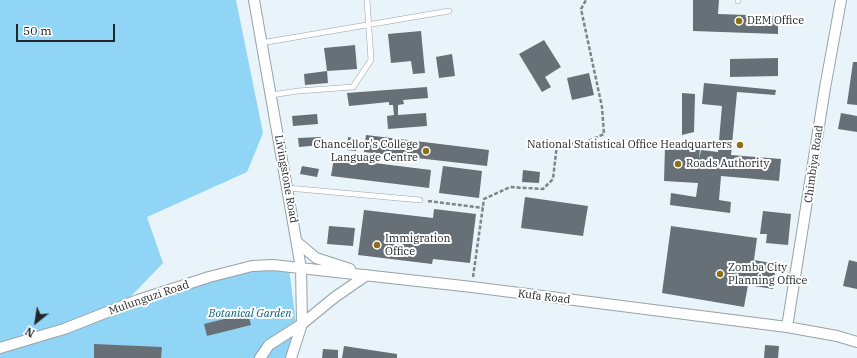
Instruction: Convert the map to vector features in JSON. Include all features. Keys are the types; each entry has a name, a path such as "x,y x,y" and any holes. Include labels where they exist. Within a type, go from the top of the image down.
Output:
{"street":[{"name":"Livingstone Road","path":"254,0 301,268 302,324 291,358"},
{"name":"Chimbiya Road","path":"787,327 824,88 841,0"},
{"path":"297,242 316,258 367,275"},
{"name":"Mulunguzi Road","path":"0,348 64,329 138,300 236,269 263,266 301,268"},
{"name":"Kufa Road","path":"301,268 472,287 787,327 837,336 857,342"},
{"path":"260,358 269,345 302,324 335,297 367,275"}],"lane":[{"path":"271,96 298,91 353,87 372,60 367,0"},
{"path":"261,43 449,11"},
{"path":"288,188 420,200"}],"path":[{"path":"472,287 484,199 510,187 543,189 553,179 557,144 584,143 604,134 602,107 581,9 586,0"},
{"path":"420,200 483,208"}],"green space":[{"name":"Botanical Garden","path":"0,0 236,0 263,133 247,172 147,217 163,263 115,313 248,269 289,268 299,347 295,358 0,358"}],"building":[{"path":"693,0 719,0 718,14 778,16 778,34 693,31"},
{"path":"421,31 425,73 413,74 411,61 391,63 388,34"},
{"path":"544,40 561,67 545,77 551,87 542,92 519,54"},
{"path":"355,45 357,69 327,71 324,48"},
{"path":"452,54 455,76 439,78 436,57"},
{"path":"778,58 778,76 730,77 730,59"},
{"path":"853,62 857,62 857,105 847,104"},
{"path":"327,71 328,83 305,85 304,74"},
{"path":"589,73 594,95 572,100 567,78"},
{"path":"704,83 776,90 775,95 737,92 731,155 781,159 779,181 721,176 719,200 731,202 730,213 670,205 671,193 696,197 698,183 664,181 665,147 700,149 699,159 701,150 718,152 722,106 702,104"},
{"path":"427,87 428,98 403,100 404,104 398,105 398,115 426,113 427,126 388,129 387,116 394,115 393,105 389,105 389,102 349,106 347,93"},
{"path":"682,93 695,94 694,132 682,135"},
{"path":"841,113 857,116 857,132 838,129"},
{"path":"317,114 318,124 293,126 292,116"},
{"name":"Chancellor's College Language Centre","path":"366,135 489,150 487,166 364,152"},
{"path":"321,137 321,145 299,147 298,138"},
{"path":"348,137 358,139 356,151 347,150"},
{"path":"334,158 431,170 429,188 331,176"},
{"path":"302,166 319,169 317,177 300,174"},
{"path":"443,166 482,171 479,198 439,193"},
{"path":"523,170 540,172 539,183 522,182"},
{"path":"525,197 588,206 583,236 521,228"},
{"path":"434,209 476,214 470,263 433,259 432,264 358,255 364,210 433,218"},
{"path":"763,211 791,214 788,245 766,243 767,234 760,234"},
{"path":"329,226 355,228 353,246 327,244"},
{"name":"Zomba City Planning Office","path":"671,226 757,238 754,260 776,264 773,289 748,285 744,307 662,293"},
{"path":"849,260 857,262 857,289 843,286"},
{"path":"248,313 251,325 207,336 204,324"},
{"path":"94,344 162,347 161,358 94,358"},
{"path":"765,345 779,346 778,358 764,358"},
{"path":"344,346 397,354 397,358 342,358"},
{"path":"323,349 338,350 338,358 322,358"}],"place":[{"name":"DEM Office","path":"739,21"},
{"name":"National Statistical Office Headquarters","path":"740,145"},
{"name":"Chancellor's College Language Centre","path":"426,151"},
{"name":"Roads Authority","path":"678,164"},
{"name":"Immigration Office","path":"377,245"},
{"name":"Zomba City Planning Office","path":"720,274"}]}
